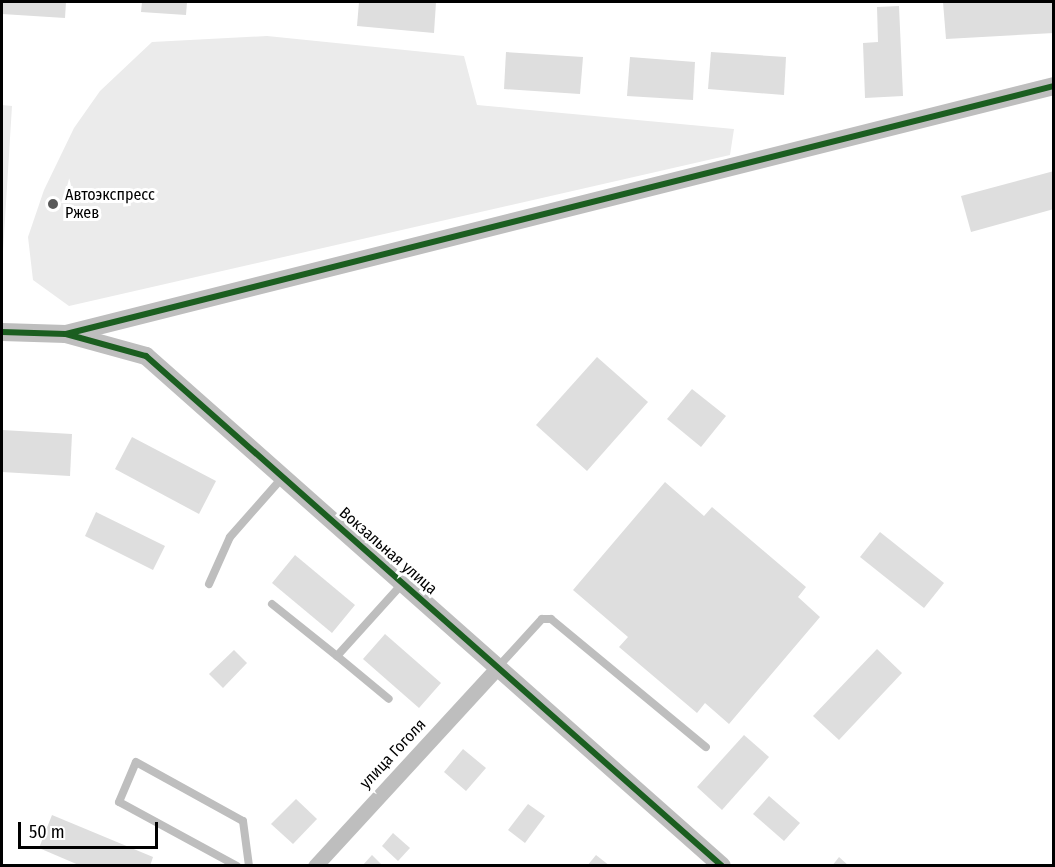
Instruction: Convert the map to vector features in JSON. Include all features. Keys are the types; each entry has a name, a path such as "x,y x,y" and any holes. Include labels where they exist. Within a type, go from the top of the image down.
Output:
{"street":[{"path":"66,334 1053,86"},
{"name":"Вокзальная улица","path":"2,332 66,334 146,356 722,866"},
{"name":"улица Гоголя","path":"315,866 498,667"}],"lane":[{"path":"209,584 230,537 283,477"},
{"path":"337,656 403,583"},
{"path":"272,604 389,699"},
{"path":"498,667 542,619 551,619 706,747"},
{"path":"237,866 119,802 136,762 243,820 249,866"}],"shaded area":[{"path":"267,36 464,56 477,105 734,129 730,155 69,306 33,280 28,237 44,190 74,128 100,91 152,42"},
{"path":"2,105 12,106 2,268"}],"building":[{"path":"2,2 66,2 65,18 2,14"},
{"path":"142,2 187,2 186,15 141,12"},
{"path":"359,2 436,2 434,33 357,26"},
{"path":"943,2 1054,2 1054,33 946,39"},
{"path":"899,6 903,96 865,98 863,43 878,42 877,7"},
{"path":"506,52 583,57 580,94 504,89"},
{"path":"711,52 786,57 784,95 708,89"},
{"path":"630,57 695,62 693,100 627,96"},
{"path":"1054,171 1054,209 971,232 961,196"},
{"path":"597,357 648,402 587,471 536,425"},
{"path":"692,389 726,416 701,447 667,419"},
{"path":"2,430 72,434 70,476 2,472"},
{"path":"132,437 216,481 199,514 115,469"},
{"path":"665,482 704,516 712,507 806,587 798,597 820,617 729,724 705,703 697,713 619,647 628,637 573,590"},
{"path":"96,512 165,546 153,570 85,536"},
{"path":"880,532 944,583 924,608 860,557"},
{"path":"295,555 355,605 332,633 272,583"},
{"path":"385,634 441,683 419,708 363,659"},
{"path":"877,649 902,673 839,740 813,716"},
{"path":"234,650 247,663 223,688 209,674"},
{"path":"744,735 769,757 722,810 697,787"},
{"path":"463,749 486,768 466,791 444,772"},
{"path":"769,796 800,823 784,841 753,814"},
{"path":"296,799 317,819 293,844 271,824"},
{"path":"528,804 545,816 525,843 508,830"},
{"path":"52,815 153,857 150,866 81,866 39,848"},
{"path":"393,833 410,848 398,861 382,846"},
{"path":"372,855 383,866 362,866"},
{"path":"596,855 610,866 587,866"},
{"path":"839,857 849,866 832,866"}],"cycle path":[{"path":"66,334 1054,86"},
{"path":"2,332 66,334 146,356 722,866"}],"place":[{"name":"Автоэкспресс Ржев","path":"53,204"}]}
